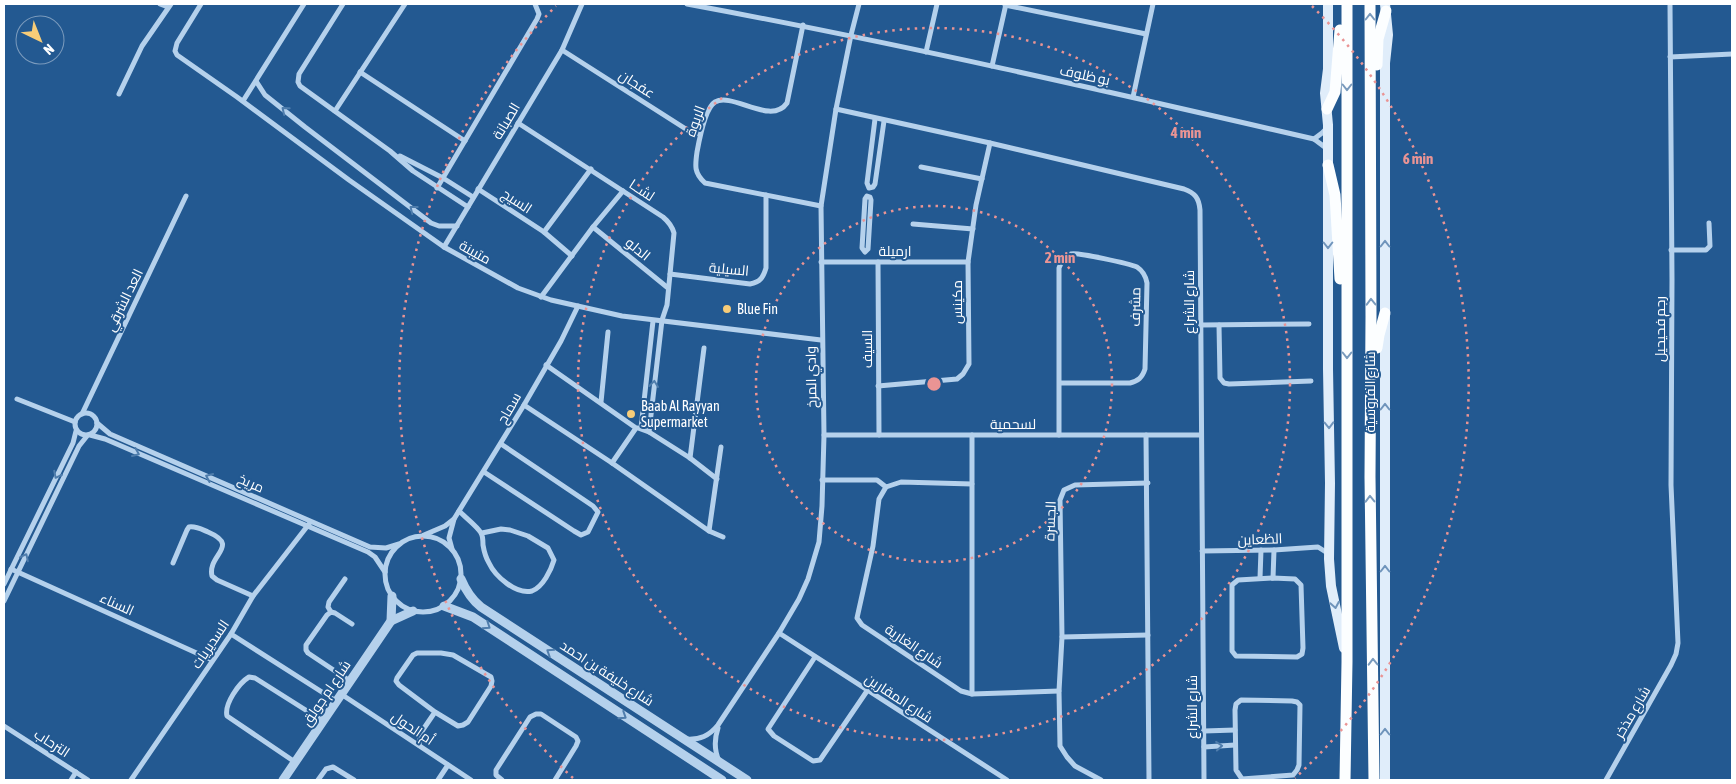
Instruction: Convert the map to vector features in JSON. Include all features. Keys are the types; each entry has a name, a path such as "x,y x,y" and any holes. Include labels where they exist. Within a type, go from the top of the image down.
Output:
{"highway":[{"path":"1327,109 1335,92 1341,21 1346,4"},
{"name":"شارع الفروسية","path":"1345,779 1347,662 1346,4"},
{"name":"شارع الفروسية","path":"1370,4 1372,316 1370,477 1374,780"},
{"path":"1371,171 1377,133 1378,39 1386,7"},
{"path":"1328,165 1335,195 1340,289 1347,314"},
{"path":"1370,477 1375,448 1377,345 1385,313"}],"main road":[{"name":"شارع الفروسية","path":"1328,4 1328,69 1324,93 1328,125 1329,555 1330,586 1347,662"},
{"name":"شارع الفروسية","path":"1385,780 1385,63 1388,35 1386,7"}],"street":[{"path":"119,94 142,46 169,5 160,4"},
{"path":"243,101 304,4"},
{"path":"344,4 298,78 300,86 390,151 437,188 468,207"},
{"path":"335,112 405,4"},
{"path":"437,188 537,19 538,14 535,4"},
{"name":"الصبانة","path":"444,247 562,50 582,4"},
{"name":"بو ظلوف","path":"687,4 704,5 804,25 1314,138"},
{"name":"وادي المرخ","path":"678,736 687,739 705,737 718,725 779,634 808,579 815,558 821,525 824,435 821,340 821,206 836,109 850,35 859,4"},
{"path":"926,52 937,4"},
{"path":"992,66 1006,4 1146,34"},
{"path":"1133,97 1153,4"},
{"name":"رجم فحيحيل","path":"1670,4 1671,485 1678,643 1676,654"},
{"name":"متيبنة","path":"198,5 177,43 175,51 177,56 243,101 444,247 518,288 541,297 578,306 653,320 821,340"},
{"name":"الربوة","path":"804,25 787,103 784,108 777,111 724,100 714,102 700,134 695,168 698,176 705,183 821,206"},
{"name":"عفجان","path":"562,50 689,131 700,134"},
{"path":"1670,57 1732,54"},
{"path":"360,72 465,141"},
{"name":"متيبنة","path":"256,81 265,95 431,223 438,226 457,226"},
{"name":"شارع الشراع","path":"836,109 990,143 1192,192 1196,196 1200,210 1204,780"},
{"path":"875,118 867,184 869,188 874,186 884,121"},
{"name":"لشــا","path":"518,123 668,221 672,227 674,233 667,305 662,320 648,432"},
{"path":"1328,125 1322,133 1314,138 1328,151"},
{"name":"مكينس","path":"878,386 957,379 963,374 969,364 968,262 990,143"},
{"path":"871,146 880,147"},
{"path":"390,151 443,178 473,197"},
{"path":"869,166 877,168"},
{"path":"921,167 982,179"},
{"path":"544,232 590,170"},
{"name":"السيج","path":"478,189 544,232 572,256"},
{"path":"541,297 593,227 623,191"},
{"name":"العد الشرقي","path":"82,414 186,196"},
{"name":"السيلية","path":"670,274 750,284 758,282 763,277 766,268 766,196"},
{"path":"866,262 863,250 866,239 867,215"},
{"path":"1671,250 1706,250 1710,246 1709,223"},
{"path":"913,224 973,229"},
{"name":"الدلو","path":"593,227 668,288"},
{"name":"مشرف","path":"1059,383 1130,384 1140,379 1143,375 1145,369 1148,283 1146,277 1137,268 1078,254 1066,257 1058,268 1059,435"},
{"name":"ارميلة","path":"821,262 968,262"},
{"name":"السيف","path":"878,262 878,435"},
{"name":"سماح","path":"424,536 445,526 459,511 524,405 561,341 578,306"},
{"path":"612,463 639,428 653,320"},
{"path":"1200,325 1310,324"},
{"path":"1219,325 1220,378 1224,383 1311,381"},
{"path":"601,402 608,332"},
{"path":"690,458 704,348"},
{"path":"546,365 639,428 690,458 717,479"},
{"path":"17,399 75,422"},
{"path":"524,405 612,463 709,531 723,537"},
{"path":"4,584 73,443 77,417 88,413 93,416 97,423 96,429 79,446 4,601"},
{"name":"مريخ","path":"97,423 110,434 370,547 386,548 400,544"},
{"path":"76,431 80,434 89,435"},
{"name":"مريخ","path":"89,435 105,439 368,552 375,557 385,572"},
{"name":"لسحمية","path":"824,435 1201,435"},
{"path":"972,435 972,694 1059,690"},
{"path":"1146,435 1148,483 1149,780"},
{"path":"484,472 574,531 582,535 588,532 598,512 593,506 501,444"},
{"path":"709,531 721,446"},
{"path":"822,480 877,480 886,487 901,482 972,484"},
{"name":"الجسرة","path":"1100,780 1075,766 1066,757 1060,746 1059,690 1062,637 1060,500 1064,490 1076,485 1148,483"},
{"name":"شارع الغارية","path":"886,487 880,498 873,546 857,618 862,625 961,691 972,694"},
{"path":"459,511 482,533 489,564 497,576 507,584 524,591 533,591 541,585 552,569 554,560 548,548 528,536 510,530 494,530 482,533"},
{"name":"سماح","path":"452,549 449,538 454,518"},
{"name":"السديريات","path":"130,780 231,634 253,596 310,522"},
{"path":"173,563 187,530 189,527 194,526 218,536 222,540 222,545 211,570 212,576 253,596"},
{"path":"1329,555 1318,547 1330,534"},
{"path":"392,596 391,620 413,611 432,611 444,606 453,597 461,579 458,560 452,549 436,538 424,536 411,538 400,544 391,554 385,572 386,585 392,596 401,605 413,611"},
{"name":"الظعاين","path":"1202,551 1318,547"},
{"path":"1260,578 1261,550"},
{"path":"1273,578 1274,550"},
{"name":"السناء","path":"11,569 212,660"},
{"path":"1273,578 1295,579 1300,585 1302,654 1297,657 1236,656 1232,651 1232,586 1238,580 1273,578"},
{"path":"345,579 329,602 328,607 331,612 352,624"},
{"name":"شارع خليفة بن احمد","path":"461,579 466,592 481,607 747,780"},
{"name":"شارع خليفة بن احمد","path":"444,606 473,617 722,780"},
{"path":"331,612 326,615 306,645 306,650 350,681"},
{"name":"شارع ام جولق","path":"283,780 391,620"},
{"name":"أم الحول","path":"231,634 419,745 471,780"},
{"name":"شارع المقارين","path":"779,634 1006,780"},
{"path":"1062,637 1148,635"},
{"path":"441,652 453,655 492,681 491,686 468,722 463,725 458,726 435,712 396,681 413,655 441,652"},
{"name":"شارع مذخر","path":"1606,780 1676,654"},
{"path":"815,657 768,728 774,736 813,761 820,760 867,691"},
{"path":"295,762 227,716 228,706 243,681 249,677 255,678 323,721"},
{"path":"1241,700 1292,701 1300,705 1299,765 1293,776 1242,779 1236,770 1235,745 1235,710 1236,704 1241,700"},
{"path":"419,745 420,734 435,712"},
{"path":"502,780 496,775 496,770 530,717 541,714 576,737 578,741 555,780"},
{"name":"وادي المرخ","path":"718,725 715,749 721,763"},
{"name":"الترحاب","path":"4,726 88,780"},
{"path":"1204,731 1234,730"},
{"path":"1204,747 1235,745"},
{"path":"438,780 448,765"},
{"path":"318,780 326,769 333,767 354,780"},
{"path":"71,780 76,772"},
{"path":"457,780 461,774"}],"place":[{"name":"Blue Fin","path":"727,309"},
{"name":"Baab Al Rayyan Supermarket","path":"631,414"}]}
